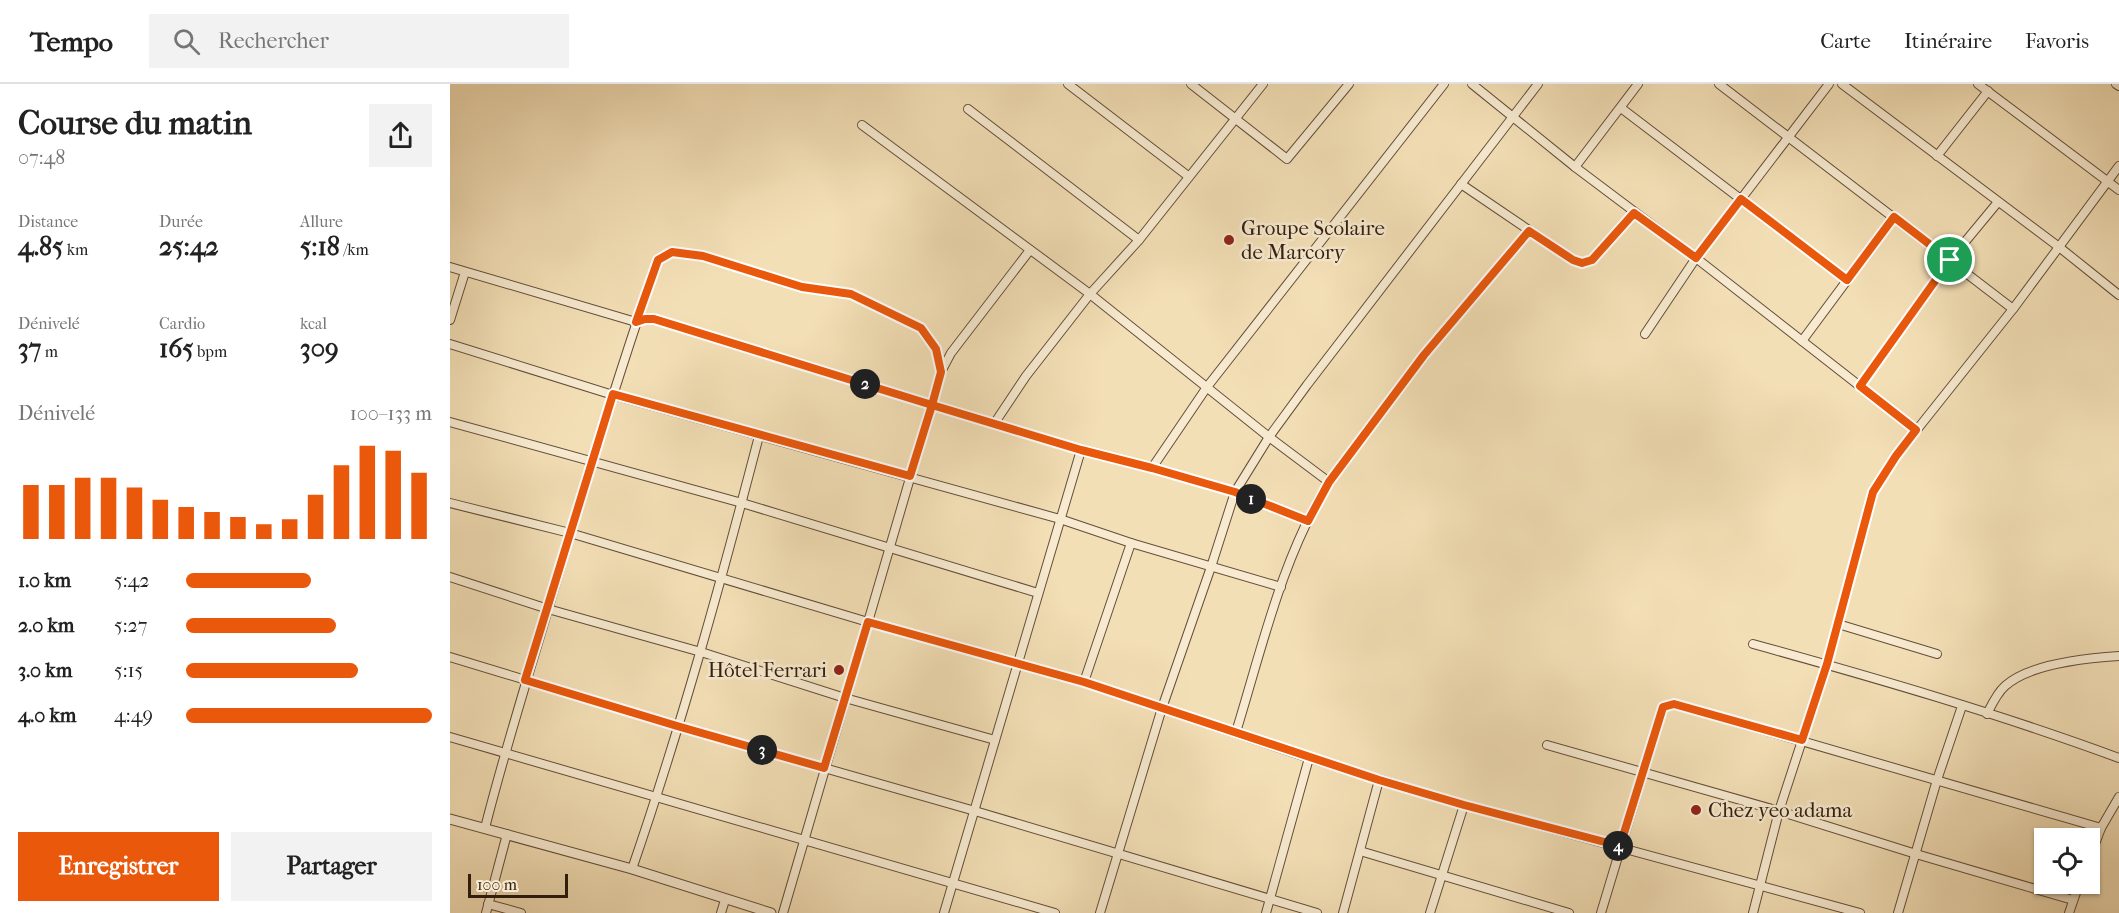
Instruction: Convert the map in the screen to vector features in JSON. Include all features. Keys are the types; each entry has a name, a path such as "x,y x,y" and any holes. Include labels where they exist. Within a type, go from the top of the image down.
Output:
{"street":[{"path":"1068,84 1188,176"},
{"path":"1191,84 1287,159 1349,84"},
{"path":"994,424 1026,376 1089,294 1139,240 1263,84"},
{"path":"1152,468 1207,387 1444,84"},
{"path":"1472,84 1634,213 1696,258 1916,430"},
{"path":"1100,913 1162,708 1235,492 1269,437 1538,84"},
{"path":"1575,167 1638,84"},
{"path":"1645,334 1696,258 1829,84"},
{"path":"1842,84 2059,247 2119,295"},
{"path":"1978,84 2119,190"},
{"path":"1724,86 2013,309"},
{"path":"1937,156 1988,91"},
{"path":"1621,108 1847,280"},
{"path":"968,110 1139,240"},
{"path":"862,125 1089,294 1329,482"},
{"path":"1753,913 1779,811 1827,664 1873,492 1896,456 2013,309 2119,166"},
{"path":"1461,184 1573,260 1582,263 1592,260 1634,213"},
{"path":"1860,386 1950,260 1998,202"},
{"path":"1802,341 1894,217"},
{"path":"1236,732 1281,587 1308,521 1329,482 1424,355 1529,231"},
{"path":"783,913 941,372 951,353 1030,250"},
{"path":"485,828 504,752 592,460 658,260 672,252 703,256 802,287 851,294 921,328 936,349 941,372"},
{"path":"450,267 636,322 654,319 1081,450 1235,492 1308,521"},
{"path":"450,320 465,272"},
{"path":"450,344 759,436 1060,519 1131,543 1281,587"},
{"path":"450,422 742,503 1038,593"},
{"path":"632,869 657,796 700,652 759,436"},
{"path":"944,913 1081,450"},
{"path":"450,503 570,533 868,622 1084,682 1309,758 1464,805 1860,913"},
{"path":"1084,682 1131,543"},
{"path":"450,577 548,609 700,652 845,698 995,740"},
{"path":"1838,624 1937,654"},
{"path":"1753,644 1827,664 2069,739 2119,758"},
{"path":"1987,714 1997,695 2014,679 2069,661 2119,656"},
{"path":"450,657 677,726 975,811 1317,913"},
{"path":"1601,913 1663,707 1668,704 1802,740 2101,828 2119,797"},
{"path":"1898,913 1937,780 1962,706"},
{"path":"450,737 1055,913"},
{"path":"1547,745 1779,811 2073,900"},
{"path":"1266,913 1309,758"},
{"path":"1343,913 1379,780"},
{"path":"1430,913 1464,805"},
{"path":"450,820 632,869 771,913"},
{"path":"507,834 487,909 521,913"},
{"path":"1360,851 1569,913"},
{"path":"2069,913 2075,894"},
{"path":"721,913 725,900"}],"place":[{"name":"Groupe Scolaire de Marcory","path":"1229,240"},
{"name":"Hôtel Ferrari","path":"839,670"},
{"name":"Chez yeo adama","path":"1696,810"}],"route":[{"path":"1950,260 1860,386 1916,430 1873,492 1827,664 1802,740 1668,704 1663,707 1620,846 1379,780 1084,682 868,622 824,768 525,680 613,394 910,476 932,405 654,319 636,322 658,260 672,252 703,256 802,287 851,294 921,328 936,349 941,372 932,405 1081,450 1235,492 1308,521 1329,482 1424,355 1529,231 1573,260 1582,263 1592,260 1634,213 1696,258 1741,199 1847,280 1894,217 1950,260"}]}
